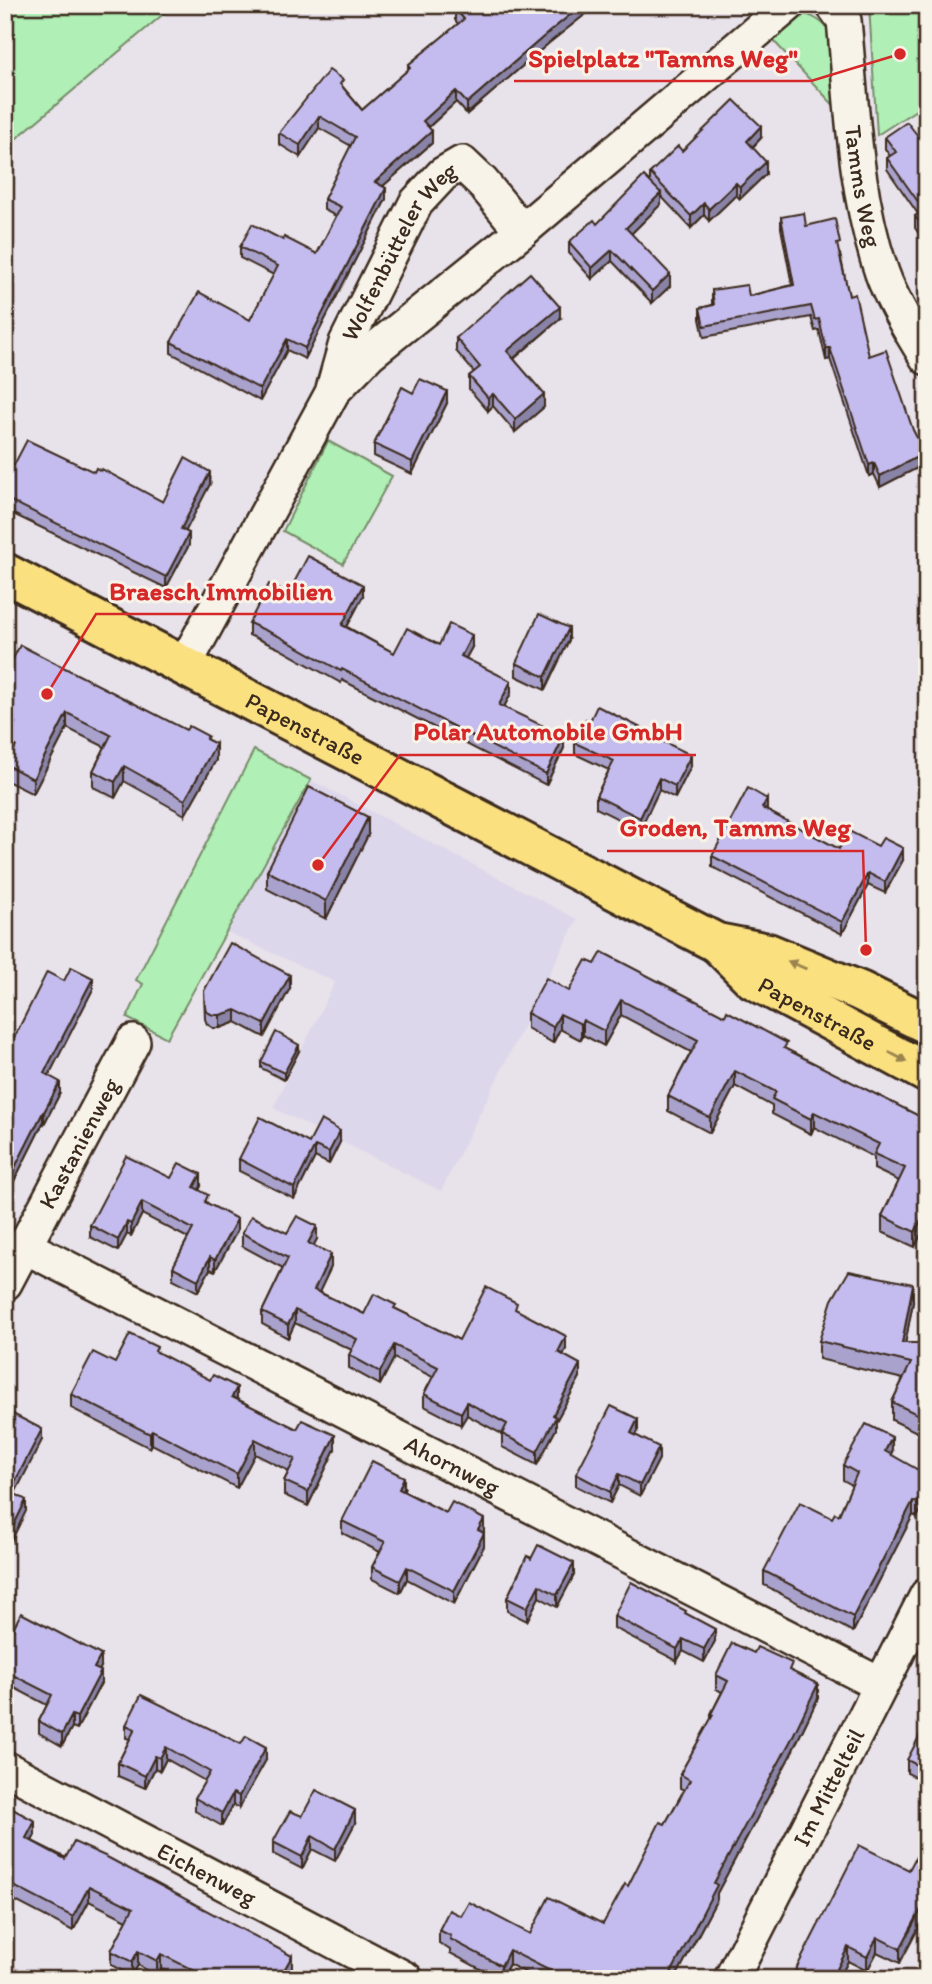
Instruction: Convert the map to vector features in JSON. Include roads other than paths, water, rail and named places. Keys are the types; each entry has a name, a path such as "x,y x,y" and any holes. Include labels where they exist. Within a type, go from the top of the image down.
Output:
{"main road":[{"name":"Papenstraße","path":"5,573 717,943 768,953 860,991 927,1024"},
{"name":"Papenstraße","path":"717,943 753,979 927,1073"}],"street":[{"name":"Wolfenbütteler Weg","path":"332,393 369,354 522,231 788,5"},
{"name":"Tamms Weg","path":"833,5 844,20 863,205 882,275 927,358"},
{"name":"Wolfenbütteler Weg","path":"184,666 332,393 346,342 416,203 443,174 462,163 482,182 522,231"},
{"name":"Kastanienweg","path":"5,1283 133,1042"},
{"name":"Ahornweg","path":"24,1246 881,1685"},
{"name":"Im Mittelteil","path":"731,1979 927,1595"},
{"name":"Eichenweg","path":"5,1768 406,1979"}],"place":[{"name":"Spielplatz \"Tamms Weg\"","path":"900,54"},
{"name":"Braesch Immobilien","path":"47,694"},
{"name":"Polar Automobile GmbH","path":"318,865"},
{"name":"Groden, Tamms Weg","path":"866,950"}]}
